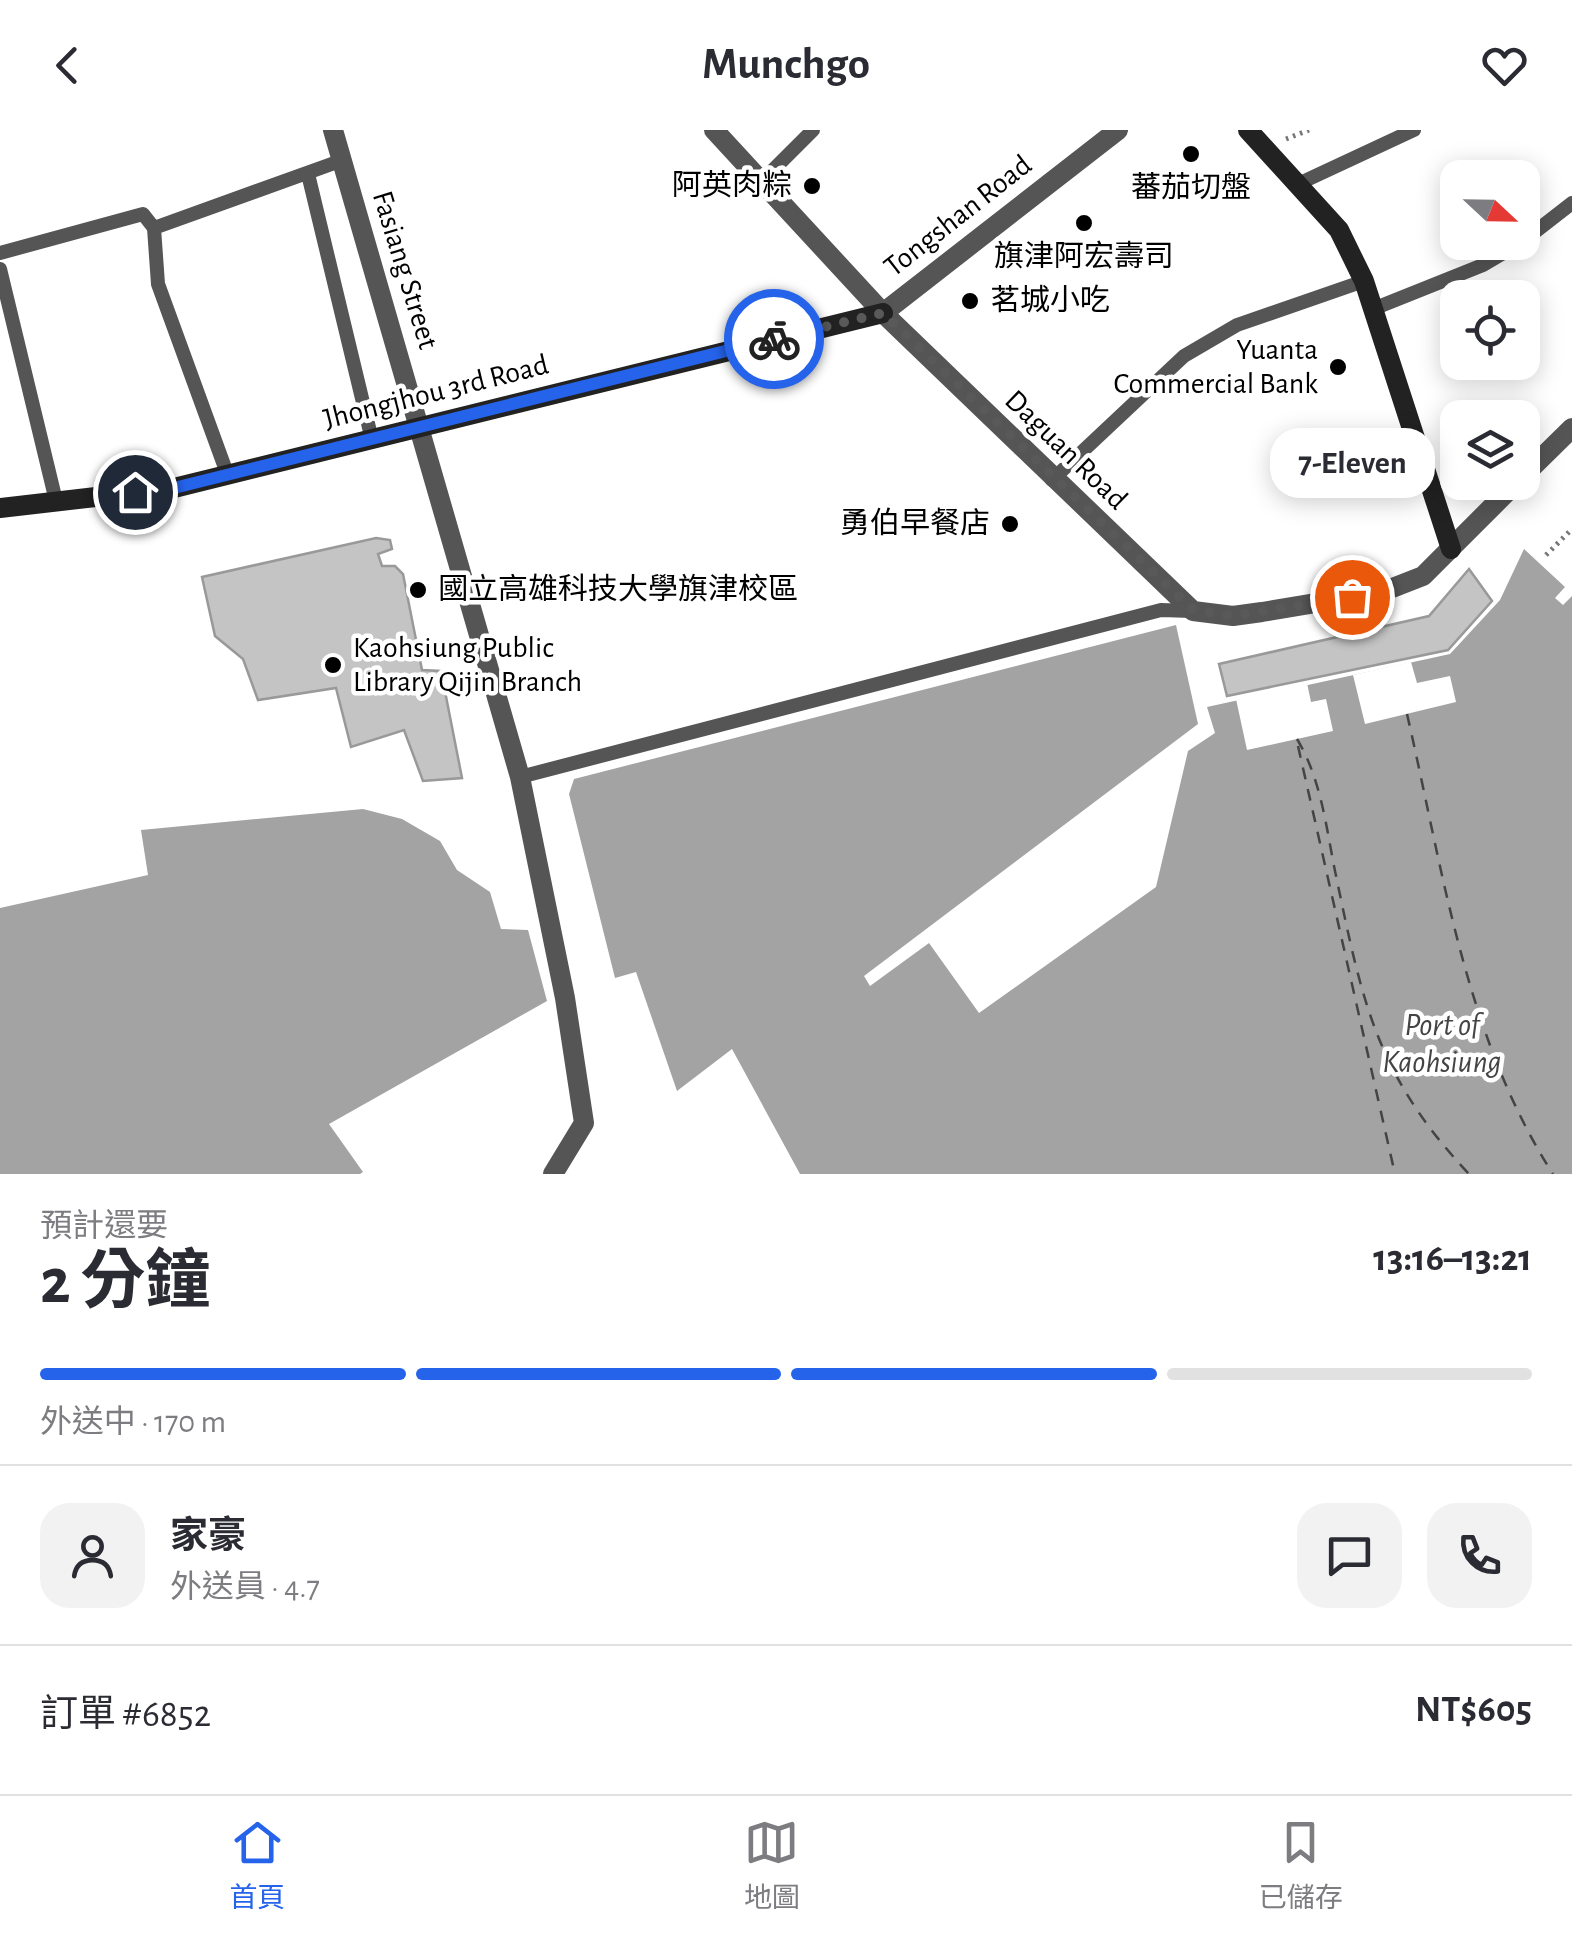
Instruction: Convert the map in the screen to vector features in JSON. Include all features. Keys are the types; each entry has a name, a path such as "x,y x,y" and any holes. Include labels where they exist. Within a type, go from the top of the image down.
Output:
{"street":[{"name":"Fasiang Street","path":"333,130 520,777 565,998 584,1123 553,1174"},
{"name":"Daguan Road","path":"714,130 883,313 1052,480 1193,610"},
{"name":"Tongshan Road","path":"883,313 1118,130"},
{"path":"1248,130 1338,230 1364,281 1450,548"},
{"name":"Jhongjhou 3rd Road","path":"0,508 174,488 883,313"},
{"path":"1540,460 1572,428"},
{"path":"1193,610 1233,616 1382,592 1423,576 1499,500"}],"lane":[{"path":"761,182 813,130"},
{"path":"1298,184 1414,130"},
{"path":"154,228 340,161"},
{"path":"308,174 372,440"},
{"path":"1540,228 1572,203"},
{"path":"0,253 144,214 154,228 158,284 228,476"},
{"path":"1373,309 1491,260"},
{"path":"0,268 56,501"},
{"path":"1052,480 1184,356 1237,325 1364,281"},
{"path":"520,777 1161,610 1193,610"}],"path":[{"path":"1546,555 1572,529"}],"water":[{"name":"Port of Kaohsiung","path":"1524,549 1565,587 1555,598 1563,605 1572,596 1572,1174 800,1174 732,1049 677,1091 636,972 615,978 569,794 574,779 1176,625 1198,724 864,976 870,986 929,943 979,1013 1156,887 1188,751 1215,733 1207,707 1450,654 1500,600"},
{"path":"363,809 402,819 440,841 457,870 490,892 501,929 528,930 547,1001 329,1124 363,1172 360,1174 0,1174 0,908 148,875 141,830"}],"pier":[{"path":"1411,662 1417,683 1450,676 1456,702 1365,724 1353,675"},
{"path":"1307,683 1311,702 1326,699 1333,731 1247,750 1236,699"}],"building":[{"name":"Kaohsiung Public Library Qijin Branch","path":"376,538 390,540 392,549 378,554 382,566 395,566 403,574 422,670 441,671 462,778 423,781 404,730 351,747 336,688 258,700 243,659 215,636 202,577"},
{"path":"1469,569 1492,601 1448,650 1227,696 1219,664 1429,616"}],"ferry route":[{"path":"1407,714 1460,951 1478,1009 1498,1066 1553,1174"},
{"path":"1297,739 1317,786 1354,959 1377,1033 1412,1103 1469,1174"},
{"path":"1298,746 1395,1174"}],"way so far":[{"path":"774,339 883,313 1052,480 1193,610 1233,616 1352,597"}],"place":[{"name":"蕃茄切盤","path":"1191,154"},
{"name":"阿英肉粽","path":"812,186"},
{"name":"旗津阿宏壽司","path":"1084,223"},
{"name":"茗城小吃","path":"970,301"},
{"name":"Yuanta Commercial Bank","path":"1338,367"},
{"name":"勇伯早餐店","path":"1010,524"},
{"name":"國立高雄科技大學旗津校區","path":"418,590"},
{"name":"7-Eleven","path":"1352,597"},
{"name":"Kaohsiung Public Library Qijin Branch","path":"333,665"}],"route":[{"path":"135,492 174,488 774,339"}]}
